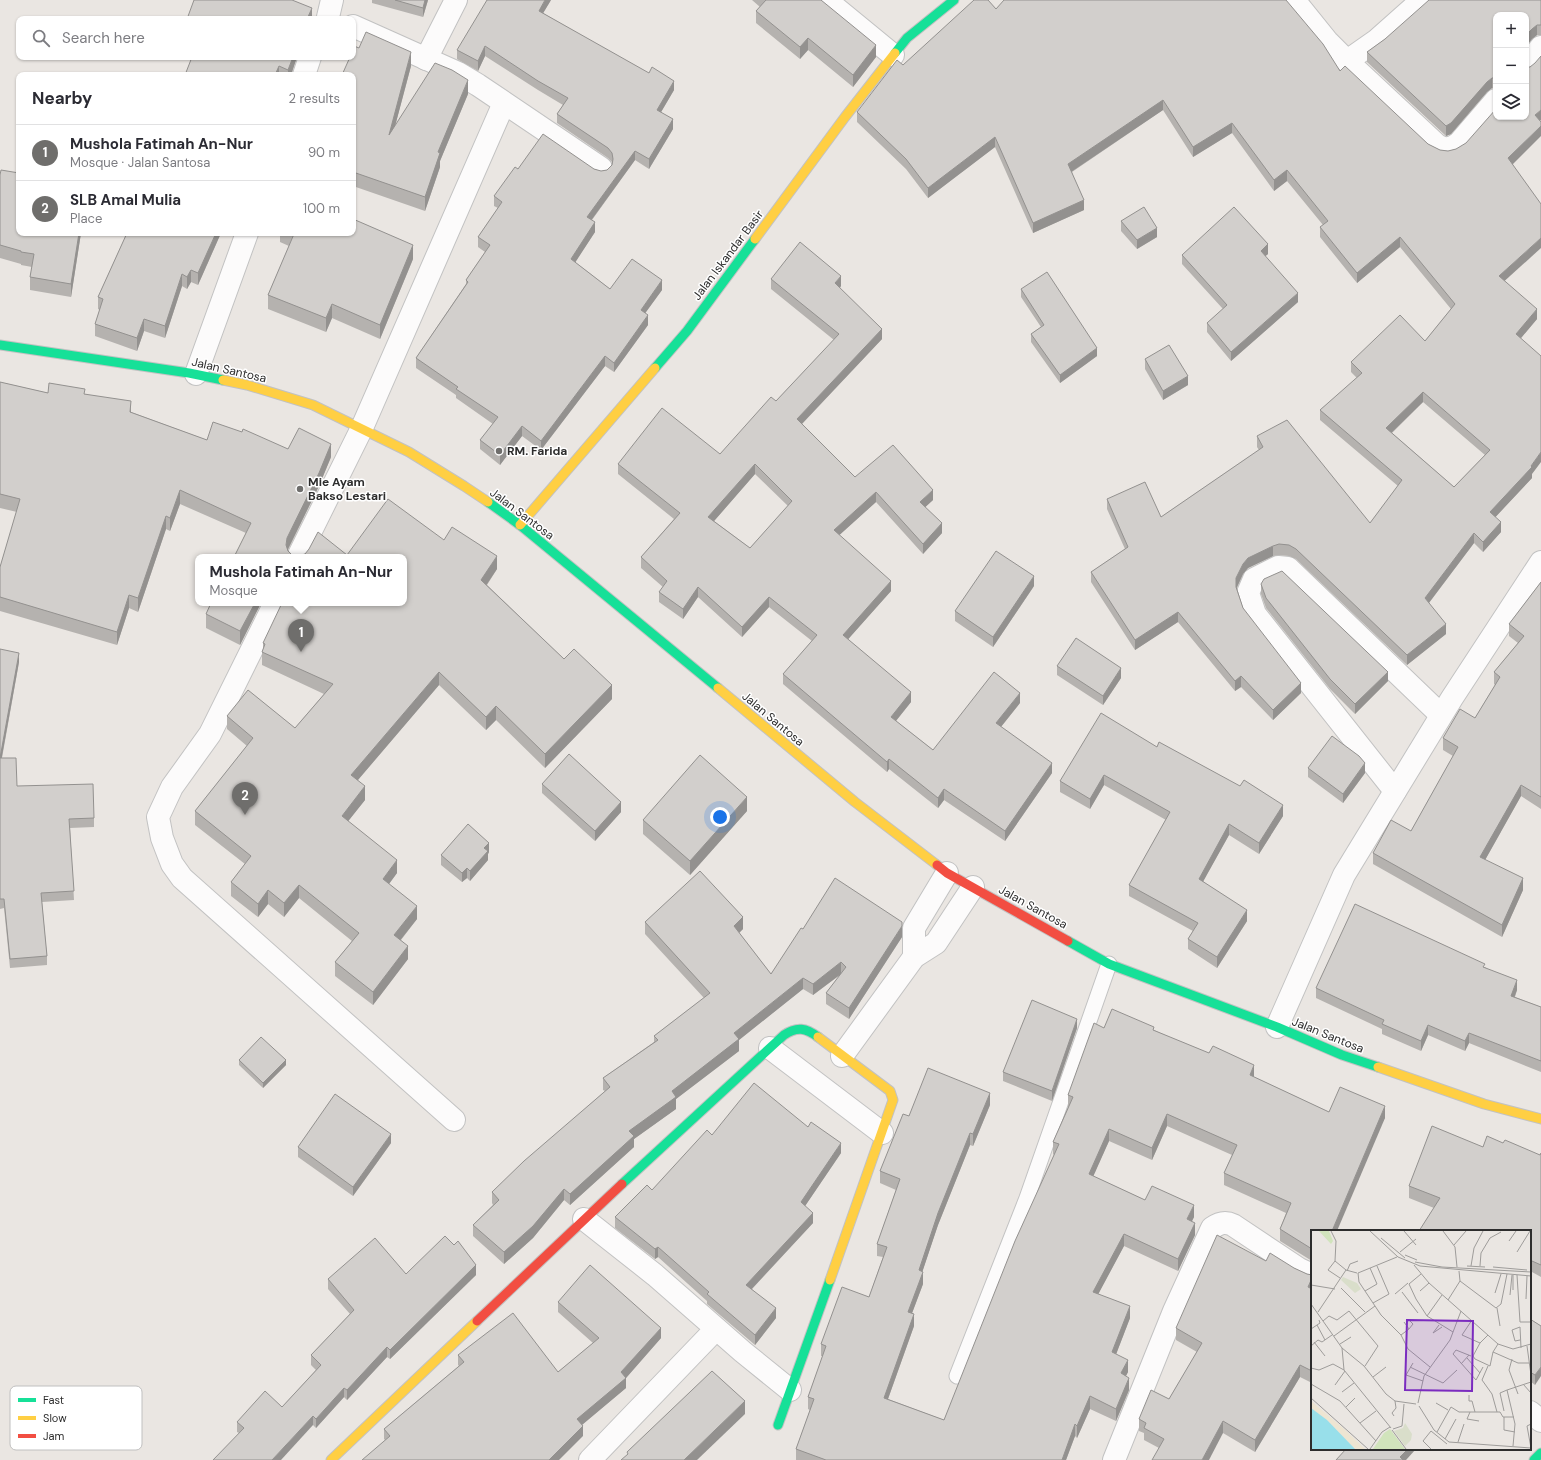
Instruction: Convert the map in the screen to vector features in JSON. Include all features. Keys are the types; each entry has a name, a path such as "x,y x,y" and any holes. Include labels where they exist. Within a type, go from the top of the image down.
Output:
{"street":[{"path":"426,59 456,0"},
{"path":"826,0 893,55"},
{"name":"Jalan Iskandar Basir","path":"520,525 687,331 845,117 907,38 954,0"},
{"path":"1294,0 1328,42 1347,62 1437,145 1445,149 1453,147 1459,143 1493,103"},
{"path":"1347,62 1377,40 1422,0"},
{"path":"356,27 458,73 601,168"},
{"path":"1529,61 1541,47"},
{"path":"305,72 309,60"},
{"path":"299,554 361,430 504,103"},
{"path":"196,374 246,236"},
{"name":"Jalan Santosa","path":"0,345 196,374 247,385 312,405 409,452 464,486 520,525 855,802 947,874 1109,964 1276,1027 1342,1055 1484,1104 1541,1119"},
{"path":"1276,1027 1344,874 1441,715 1541,562"},
{"path":"1395,791 1255,614 1248,593 1254,579 1278,567 1288,568 1441,715"},
{"path":"274,606 210,734 169,793 158,817 162,838 172,864 182,878 454,1120"},
{"path":"914,957 914,928 947,874"},
{"path":"842,1056 914,957 936,943 973,888"},
{"path":"331,1460 584,1219 788,1031 806,1029 890,1091 893,1100 778,1425"},
{"path":"770,1048 882,1134"},
{"path":"584,1219 655,1275 716,1330 790,1390"},
{"path":"1114,1460 1174,1311 1212,1228 1222,1223 1233,1225 1299,1269 1311,1275"},
{"path":"590,1460 716,1330"},
{"path":"1531,1413 1541,1420"},
{"path":"1534,1460 1541,1453"}],"lane":[{"path":"957,1376 1027,1198 1109,964"}],"building":[{"path":"194,0 292,0 312,8 308,16 188,16"},
{"path":"395,0 425,0 423,8"},
{"path":"487,0 545,0 539,11 649,73 652,67 674,81 657,110 673,119 649,159 635,151 587,217 595,222 571,259 610,289 632,259 662,280 641,310 648,315 614,363 605,356 541,441 522,426 500,455 480,440 498,417 456,389 458,387 416,358 468,282 466,280 490,245 478,237 502,202 494,196 515,167 518,169 543,134 594,169 601,171 607,170 612,165 613,159 612,153 608,148 557,114 568,98 538,81 485,46 478,61 457,50"},
{"path":"766,0 821,0 876,45 853,75 808,38 800,47 756,11"},
{"path":"974,0 988,0 996,9 1004,0 1286,0 1323,44 1340,71 1345,66 1428,144 1440,150 1448,151 1456,149 1466,143 1493,112 1493,120 1529,120 1529,67 1541,56 1541,110 1535,115 1541,122 1541,126 1508,158 1541,204 1541,238 1499,276 1537,309 1516,334 1541,356 1541,452 1531,466 1532,467 1490,512 1501,522 1483,542 1474,533 1425,598 1446,624 1407,655 1296,549 1289,545 1279,544 1248,558 1243,564 1236,578 1236,587 1243,608 1301,683 1273,710 1241,676 1235,681 1178,612 1135,640 1091,572 1128,547 1107,499 1145,482 1161,517 1263,447 1257,436 1287,420 1370,523 1402,480 1320,410 1362,373 1351,362 1400,315 1425,341 1455,304 1400,237 1357,273 1320,227 1328,221 1287,170 1274,180 1232,123 1193,147 1163,100 1068,164 1084,200 1033,223 995,137 928,188 906,159 857,112 897,60 903,65","holes":["1423,392 1490,450 1454,487 1386,428"]},
{"path":"1429,0 1541,0 1541,25 1537,25 1529,32 1529,12 1493,12 1493,78 1487,82 1451,123 1446,126 1367,52 1385,39"},
{"path":"366,32 411,52 389,135 435,63 452,70 468,80 438,152 440,153 425,197 356,173 356,72 343,72 349,60 356,60 356,47 359,48"},
{"path":"191,60 292,60 288,70 279,66 276,72 186,72"},
{"path":"1,170 16,172 16,236 79,236 71,284 30,277 34,254 21,252 0,245"},
{"path":"1144,207 1157,228 1137,240 1121,221"},
{"path":"1234,207 1268,244 1261,251 1298,293 1231,352 1207,323 1227,305 1182,255"},
{"path":"356,220 413,245 380,325 332,304 326,318 268,295 293,236 356,236"},
{"path":"126,236 215,236 198,273 191,270 187,277 182,274 165,326 144,319 137,338 95,324 103,299 98,297"},
{"path":"800,242 841,276 835,283 882,329 797,419 855,477 893,445 933,490 920,502 942,523 923,544 876,492 834,530 891,581 843,635 911,692 891,717 933,750 994,672 1020,693 996,723 1052,763 1005,831 944,789 938,798 889,759 887,762 783,674 817,635 769,597 742,627 698,587 683,609 659,592 667,581 641,557 680,513 618,464 662,408 720,454 771,397 776,401 839,334 771,279","holes":["755,464 792,501 750,548 708,517"]},
{"path":"1047,272 1097,348 1060,375 1031,334 1044,325 1021,289"},
{"path":"1169,345 1188,376 1163,391 1145,359"},
{"path":"0,382 48,393 49,383 85,389 84,394 131,401 130,412 207,440 213,422 242,432 243,429 288,449 299,428 331,444 319,473 287,538 286,545 291,554 236,554 251,523 180,490 170,518 166,516 138,598 129,595 117,632 0,597 0,567 20,499 0,494"},
{"path":"388,499 444,540 452,527 497,556 481,580 564,659 574,649 612,685 545,754 496,706 486,717 439,672 351,775 365,786 342,816 397,860 383,879 417,906 394,935 408,946 373,992 335,962 359,933 299,885 284,903 268,890 258,904 231,882 251,856 195,811 253,738 227,716 248,690 295,728 333,684 262,652 265,644 263,643 281,606 407,606 407,554 348,554"},
{"path":"318,532 346,554 305,554"},
{"path":"996,551 1034,576 993,637 955,611"},
{"path":"1282,571 1388,672 1355,704 1330,679 1266,598 1261,584 1264,579"},
{"path":"1541,582 1541,797 1521,785 1480,857 1523,878 1502,925 1373,853 1391,820 1411,831 1458,747 1443,738 1460,709 1475,718 1500,677 1494,672 1524,636 1509,624"},
{"path":"210,606 253,606 240,631 206,614"},
{"path":"1076,638 1121,668 1103,696 1057,666"},
{"path":"0,649 19,653 0,758"},
{"path":"1101,713 1157,747 1159,742 1240,786 1244,780 1283,805 1259,843 1229,824 1199,879 1247,910 1217,957 1188,939 1198,923 1129,885 1170,812 1104,775 1090,799 1060,781"},
{"path":"1332,736 1359,756 1365,763 1343,794 1308,768"},
{"path":"569,754 621,802 595,831 542,784"},
{"path":"700,755 747,797 690,861 643,820"},
{"path":"0,758 16,758 17,786 93,784 94,818 69,819 74,891 41,893 47,956 10,959 4,899 0,899"},
{"path":"468,824 489,843 484,848 488,851 470,871 467,868 462,873 441,855"},
{"path":"700,871 743,917 734,926 771,974 801,928 803,929 835,878 902,922 902,926 849,1008 826,993 846,967 841,962 813,984 803,978 734,1033 739,1039 672,1091 676,1097 629,1131 634,1136 570,1194 564,1189 533,1226 504,1252 473,1225 499,1200 492,1192 524,1161 610,1087 603,1078 658,1040 654,1036 710,993 645,922"},
{"path":"1355,904 1485,964 1483,967 1517,980 1511,996 1541,1007 1541,1061 1469,1033 1465,1041 1428,1025 1421,1041 1382,1024 1384,1020 1316,988"},
{"path":"1032,1000 1077,1019 1052,1091 1003,1072"},
{"path":"1112,1009 1154,1027 1153,1030 1209,1053 1213,1046 1254,1065 1250,1075 1329,1112 1340,1087 1385,1106 1332,1230 1311,1230 1311,1248 1280,1229 1291,1203 1224,1173 1237,1145 1167,1114 1152,1148 1109,1129 1089,1174 1145,1200 1152,1186 1194,1205 1187,1219 1195,1223 1178,1259 1124,1234 1093,1292 1130,1306 1112,1352 1128,1360 1121,1373 1129,1378 1116,1409 1090,1396 1077,1426 1075,1424 1062,1460 826,1460 796,1449 814,1399 808,1397 826,1346 821,1344 842,1287 869,1297 887,1247 877,1244 900,1179 880,1171 903,1114 909,1116 928,1068 990,1093 973,1134 970,1133 938,1213 919,1270 923,1272 908,1312 914,1314 884,1398 944,1420 1015,1241 1059,1144 1053,1142 1073,1097 1068,1095 1094,1023 1104,1028"},
{"path":"261,1037 286,1060 263,1083 239,1060"},
{"path":"754,1083 808,1127 811,1122 841,1143 801,1202 813,1213 746,1285 776,1308 755,1335 707,1294 709,1292 658,1247 655,1249 615,1217 647,1185 652,1190 707,1130 712,1135"},
{"path":"335,1094 391,1134 353,1187 298,1147"},
{"path":"1432,1126 1483,1147 1487,1136 1503,1143 1505,1140 1540,1155 1541,1153 1541,1265 1532,1261 1531,1262 1531,1230 1420,1230 1440,1198 1409,1186"},
{"path":"1217,1235 1266,1261 1270,1253 1294,1268 1311,1275 1311,1280 1308,1287 1311,1288 1311,1370 1300,1365 1255,1440 1223,1421 1202,1460 1152,1460 1164,1439 1144,1428 1146,1423 1139,1419 1151,1390 1169,1399 1202,1343 1176,1328"},
{"path":"445,1236 454,1245 458,1241 476,1265 390,1350 387,1347 347,1390 344,1388 316,1419 313,1416 272,1460 213,1460 244,1428 237,1422 265,1391 282,1407 321,1365 311,1355 354,1310 328,1279 375,1238 406,1274"},
{"path":"590,1265 661,1328 621,1372 626,1378 577,1419 583,1426 549,1460 362,1460 390,1436 384,1429 464,1362 458,1355 513,1313 558,1372 599,1338 558,1302"},
{"path":"1531,1320 1541,1326 1541,1367 1535,1375 1531,1373"},
{"path":"712,1371 745,1401 684,1460 621,1460 628,1454 627,1452"},
{"path":"1345,1450 1407,1450 1400,1457 1403,1460 1336,1460"}],"traffic: fast":[{"path":"895,53 907,38 954,0"},
{"path":"655,368 687,331 755,239"},
{"path":"0,345 189,373 223,380"},
{"path":"488,502 520,525 718,688"},
{"path":"1068,941 1109,964 1277,1027 1342,1055 1378,1067"},
{"path":"622,1184 784,1035 793,1030 801,1029 818,1037"},
{"path":"778,1425 830,1280"},
{"path":"1534,1460 1541,1453"}],"traffic: slow":[{"path":"755,239 845,117 895,53"},
{"path":"520,525 655,368"},
{"path":"223,380 247,385 313,405 409,452 488,502"},
{"path":"718,688 855,802 937,865"},
{"path":"818,1037 890,1091 893,1100 830,1280"},
{"path":"1378,1067 1484,1104 1541,1119"},
{"path":"331,1460 477,1321"}],"traffic: jam":[{"path":"937,865 947,873 1068,941"},
{"path":"477,1321 622,1184"}],"place":[{"name":"RM. Farida","path":"499,451"},
{"name":"Mie Ayam Bakso Lestari","path":"300,489"},
{"name":"Mushola Fatimah An-Nur","path":"301,652"},
{"name":"SLB Amal Mulia","path":"245,815"}]}
